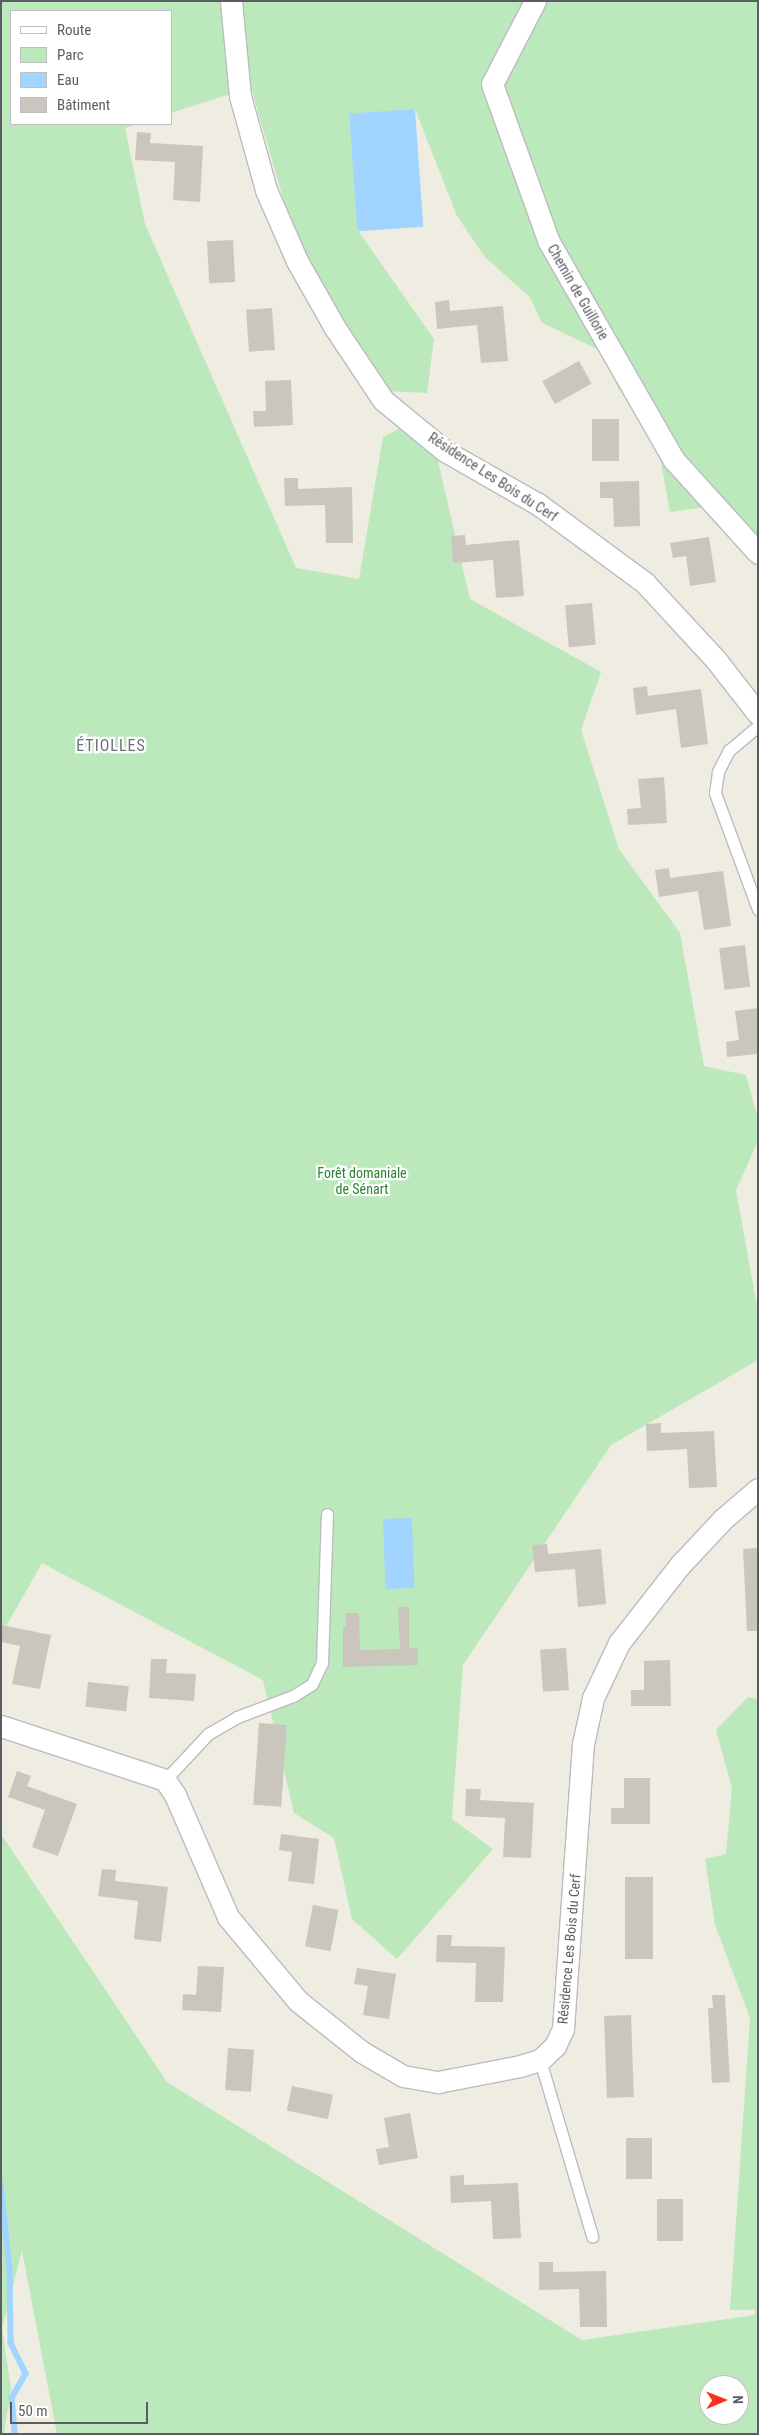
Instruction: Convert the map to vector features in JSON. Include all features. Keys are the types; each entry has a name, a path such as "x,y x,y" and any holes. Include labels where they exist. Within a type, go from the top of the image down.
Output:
{"street":[{"name":"Résidence Les Bois du Cerf","path":"231,1 240,96 266,190 297,261 335,328 383,400 446,450 538,504 645,583 716,660 758,714"},
{"name":"Chemin de Guillorie","path":"536,1 492,84 549,242 674,460 758,553"},
{"name":"Résidence Les Bois du Cerf","path":"540,2060 555,2046 563,2029 583,1744 593,1698 619,1643 680,1565 723,1519 758,1489"},
{"path":"1,1726 165,1780 175,1795 228,1917 298,2001 362,2052 403,2076 438,2082 520,2066 540,2060"}],"lane":[{"path":"758,726 729,750 718,772 715,793 758,909"},
{"path":"165,1780 208,1734 237,1717 292,1696 312,1684 322,1663 327,1514"},
{"path":"540,2060 592,2236"}],"green space":[{"name":"Forêt domaniale de Sénart","path":"1,1 524,1 518,15 547,1 758,1 758,561 727,504 670,512 655,430 618,388 604,352 542,323 530,297 485,257 457,216 415,109 349,114 359,232 434,339 427,393 385,391 297,247 252,91 242,90 172,113 172,10 10,10 10,125 134,125 125,128 145,224 296,568 359,579 383,437 412,422 434,444 470,599 601,672 581,730 619,849 680,933 704,1066 746,1075 758,1119 758,1141 736,1190 758,1312 758,1360 611,1445 463,1665 452,1819 493,1849 397,1959 352,1919 334,1838 294,1813 263,1680 42,1563 1,1635"},
{"path":"748,1697 758,1699 758,2434 57,2434 22,2251 2,2328 11,2389 4,2434 1,2434 1,1834 167,2082 582,2340 755,2315 755,2310 730,2310 750,2018 715,1925 705,1859 726,1854 732,1788 716,1730"}],"water":[{"path":"415,109 423,227 357,231 349,114"},
{"path":"412,1518 414,1588 385,1589 383,1519"}],"building":[{"path":"137,132 151,133 150,143 203,146 200,202 173,200 175,162 135,160"},
{"path":"233,240 235,282 209,283 207,241"},
{"path":"449,300 450,311 503,306 508,361 481,363 477,325 437,329 435,302"},
{"path":"272,308 275,350 249,352 246,310"},
{"path":"579,361 592,384 555,404 542,381"},
{"path":"291,380 293,425 254,427 253,411 266,411 265,381"},
{"path":"592,419 619,419 619,461 592,461"},
{"path":"284,478 298,478 298,489 352,487 353,543 326,543 325,505 285,506"},
{"path":"639,481 640,526 614,527 613,498 600,498 600,482"},
{"path":"465,535 466,545 519,540 524,596 496,598 493,560 453,563 451,536"},
{"path":"709,537 716,582 690,586 686,556 673,558 670,543"},
{"path":"592,603 596,645 569,647 565,605"},
{"path":"647,686 648,696 701,689 708,744 681,748 676,709 636,715 633,688"},
{"path":"664,777 667,823 628,825 627,809 641,808 638,779"},
{"path":"669,868 670,878 723,871 731,926 704,930 698,891 659,897 655,870"},
{"path":"745,945 750,987 724,990 719,948"},
{"path":"758,1008 758,1054 727,1057 726,1042 739,1040 735,1011"},
{"path":"661,1423 661,1433 714,1431 717,1487 689,1488 687,1449 647,1451 646,1424"},
{"path":"547,1544 548,1554 601,1549 606,1604 578,1607 575,1569 535,1572 532,1545"},
{"path":"758,1548 758,1631 747,1631 743,1549"},
{"path":"398,1607 409,1607 409,1648 418,1648 418,1665 343,1667 343,1626 346,1626 346,1613 359,1613 360,1650 400,1649"},
{"path":"1,1625 51,1635 40,1689 12,1684 20,1646 1,1642"},
{"path":"566,1648 569,1690 543,1692 540,1650"},
{"path":"151,1659 167,1659 166,1673 196,1674 194,1701 149,1698"},
{"path":"670,1660 671,1706 631,1706 631,1690 644,1690 644,1661"},
{"path":"88,1682 129,1686 126,1711 85,1707"},
{"path":"259,1723 287,1725 281,1807 253,1805"},
{"path":"17,1771 31,1776 27,1786 77,1804 58,1856 32,1847 45,1810 8,1797"},
{"path":"624,1778 650,1778 650,1824 611,1824 611,1808 624,1808"},
{"path":"466,1789 481,1789 480,1800 534,1803 531,1858 503,1857 505,1818 465,1816"},
{"path":"281,1834 319,1839 314,1884 288,1881 292,1852 279,1850"},
{"path":"102,1869 116,1870 115,1881 168,1887 161,1942 134,1939 138,1901 98,1896"},
{"path":"625,1877 653,1877 653,1959 625,1959"},
{"path":"313,1905 339,1910 331,1951 305,1946"},
{"path":"437,1935 452,1935 451,1946 505,1947 503,2002 475,2002 476,1963 436,1962"},
{"path":"198,1966 224,1967 221,2012 182,2010 183,1994 196,1995"},
{"path":"357,1968 396,1974 389,2019 363,2015 368,1986 354,1984"},
{"path":"712,1995 725,1995 730,2082 712,2083 708,2008 713,2008"},
{"path":"631,2015 634,2097 607,2098 604,2016"},
{"path":"228,2048 254,2050 251,2092 225,2090"},
{"path":"292,2086 333,2095 328,2119 287,2110"},
{"path":"410,2113 418,2158 379,2165 376,2149 389,2147 384,2118"},
{"path":"626,2138 652,2138 652,2179 626,2179"},
{"path":"464,2175 464,2185 518,2183 521,2238 493,2239 491,2201 451,2203 450,2176"},
{"path":"657,2199 683,2199 683,2241 657,2241"},
{"path":"539,2262 553,2262 553,2272 606,2271 607,2327 580,2327 579,2289 539,2290"}],"waterway":[{"path":"1,2184 10,2270 11,2343 26,2374 12,2398 15,2434"}],"district":[{"name":"ÉTIOLLES","path":"111,746"}]}
